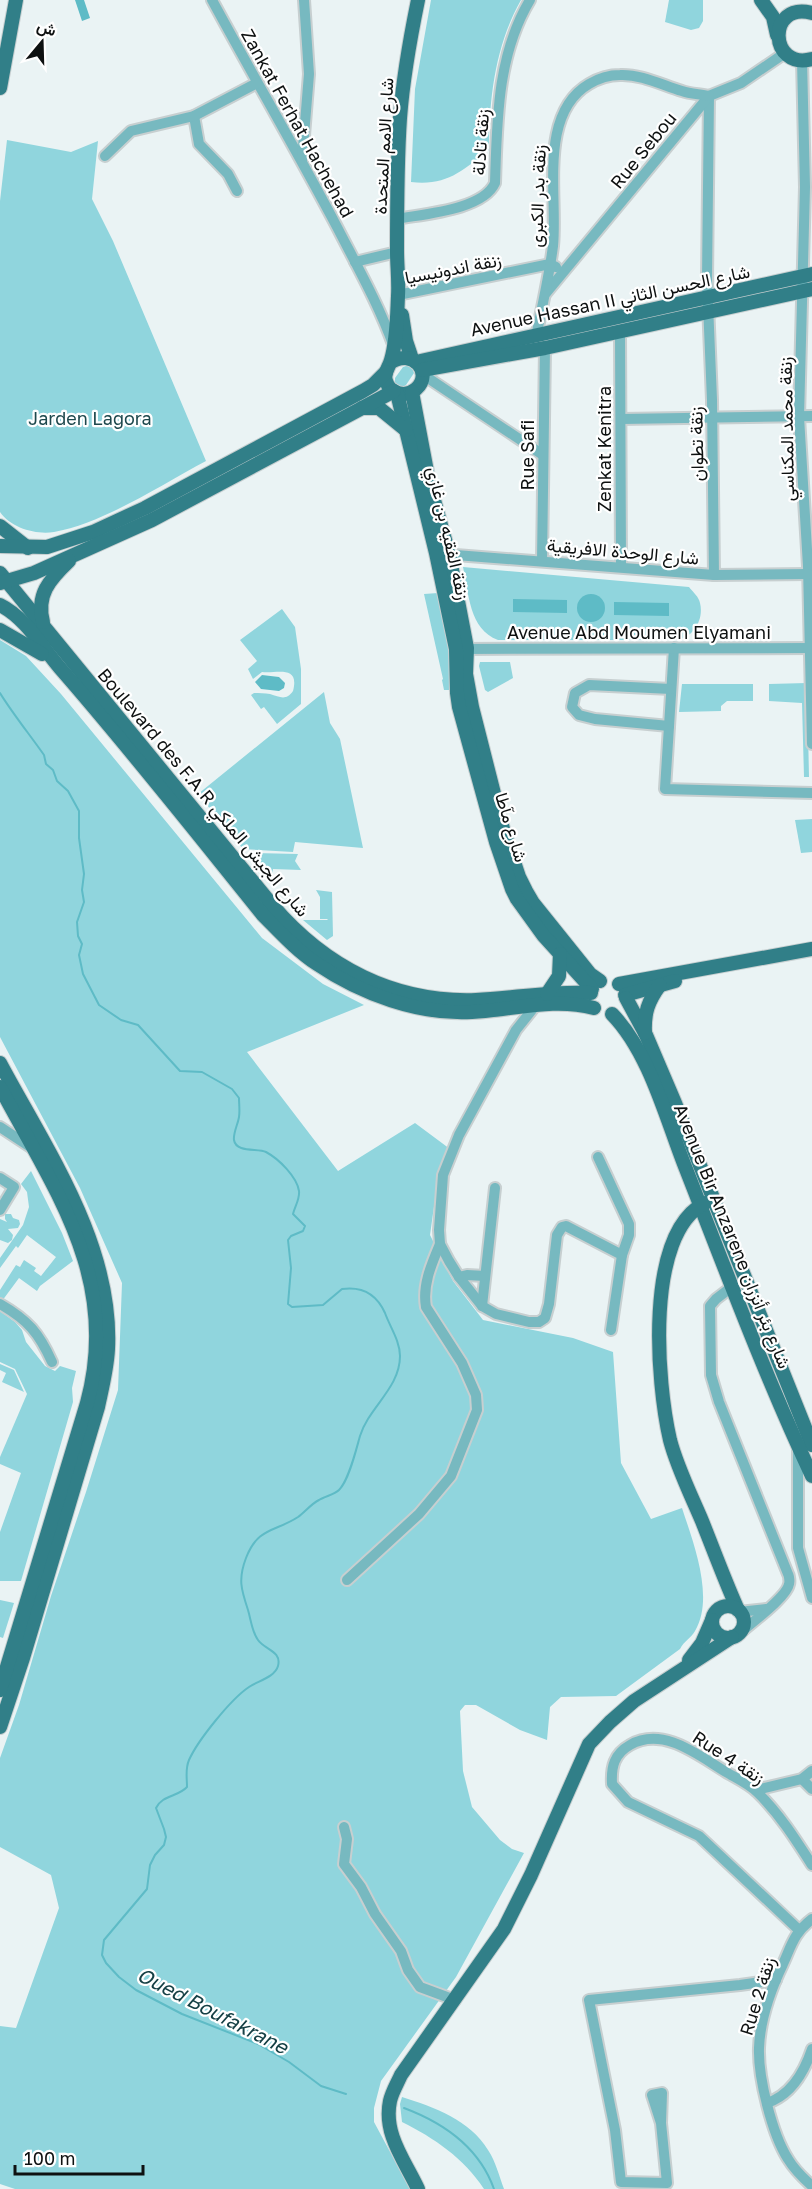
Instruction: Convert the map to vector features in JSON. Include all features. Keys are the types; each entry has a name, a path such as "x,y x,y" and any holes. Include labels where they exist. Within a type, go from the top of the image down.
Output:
{"main road":[{"path":"0,88 16,0"},
{"name":"شارع الامم المتحدة","path":"398,295 397,219 402,96 418,0"},
{"path":"762,0 804,9"},
{"path":"762,0 773,17 778,38 785,53 796,59 808,60"},
{"path":"778,38 783,21 804,9"},
{"name":"Avenue Hassan II شارع الحسن الثاني","path":"418,366 450,365 620,332 807,275"},
{"name":"Avenue Hassan II شارع الحسن الثاني","path":"418,366 536,337 708,305 807,290"},
{"path":"395,392 387,383 388,367 394,347 398,295"},
{"path":"0,560 2,577 34,573 152,520 360,408 395,392 412,392 419,387 418,366 406,341 398,295"},
{"path":"0,546 28,548 69,541 145,508 363,392 400,357 418,366"},
{"name":"زنقة الفقيه بن غازي","path":"395,392 442,554 462,649"},
{"path":"412,392 442,554"},
{"path":"360,408 379,408 406,428"},
{"path":"0,526 28,548"},
{"path":"45,627 40,610 42,597 56,573 77,553"},
{"name":"Boulevard des F.A.R شارع الجيش الملكي","path":"2,577 286,922 324,955 347,969 399,992 436,999 478,1000 594,988"},
{"name":"Boulevard des F.A.R شارع الجيش الملكي","path":"0,605 15,616 108,723 263,915 317,964 376,995 402,1004 470,1012 568,1002 594,1008"},
{"path":"0,630 54,661"},
{"path":"462,649 478,736 519,878 533,903 590,974 594,988 590,999 594,1008 602,1014 612,1014 622,1008 623,992"},
{"name":"شارع مآطا","path":"462,649 457,693 459,707 499,851 517,899 560,954 594,988"},
{"path":"623,992 812,950"},
{"path":"547,994 560,976 560,954"},
{"path":"623,992 730,970 812,958"},
{"path":"594,988 610,980 623,992"},
{"path":"646,1035 645,1010 660,985"},
{"name":"Avenue Bir Anzarene شارع بئر أنزران","path":"623,992 646,1035 706,1202 733,1286 805,1446"},
{"name":"Avenue Bir Anzarene شارع بئر أنزران","path":"612,1014 634,1041 706,1202 805,1446 812,1476"},
{"path":"0,1063 76,1204 94,1246 106,1301 108,1348 98,1407 0,1727"},
{"path":"0,1087 66,1210 86,1259 95,1309 97,1348 87,1403 0,1690"},
{"path":"418,2189 393,2140 389,2122 390,2102 400,2075 496,1942 517,1905 589,1744 620,1712 684,1667 736,1635 743,1620 722,1574 671,1442 664,1408 660,1364 661,1303 669,1252 677,1233 706,1202"},
{"path":"684,1667 702,1643 714,1616 719,1603 722,1574"},
{"path":"736,1635 723,1637 715,1632 714,1616 718,1610 728,1606 739,1611"}],"street":[{"name":"Zankat Ferhat Hachehad","path":"212,0 256,83 302,161 355,262 386,325 394,347"},
{"path":"302,161 309,74 304,0"},
{"name":"زنقة تادلة","path":"397,219 464,206 481,198 492,189 495,183 501,86 505,63 518,23 530,0"},
{"name":"Rue Sebou","path":"546,293 709,96 741,83 785,53"},
{"name":"زنقة محمد المكناسي","path":"808,60 807,290 800,417 809,568 812,744"},
{"name":"زنقة بدر الكبرى","path":"536,337 550,264 555,210 556,135 562,113 578,92 597,80 621,74 637,76 685,92 709,96"},
{"path":"105,156 131,131 194,116 256,83"},
{"name":"زنقة تطوان","path":"709,96 708,305 714,575"},
{"path":"194,116 198,144 228,174 237,191"},
{"path":"355,262 397,252"},
{"path":"550,264 566,270"},
{"name":"زنقة اندونيسيا","path":"398,295 435,290 550,264"},
{"name":"Zenkat Kenitra","path":"620,332 621,567"},
{"name":"Rue Safi","path":"542,561 545,348"},
{"path":"418,366 543,454"},
{"path":"621,418 712,419 812,416"},
{"name":"شارع الوحدة الافريقية","path":"442,554 714,575 809,568"},
{"name":"Avenue Abd Moumen Elyamani","path":"462,649 811,645"},
{"path":"674,648 665,789 812,793"},
{"path":"669,726 595,719 579,715 572,707 575,693 589,685 671,689"},
{"path":"346,1580 419,1514 451,1476 477,1410 476,1395 462,1363 426,1307 424,1297 426,1284 440,1244 439,1208 443,1174 459,1135 516,1030 536,1005"},
{"path":"496,1010 507,1014 516,1030"},
{"path":"0,1127 33,1148"},
{"path":"598,1157 629,1224 629,1235 622,1255 611,1330"},
{"path":"0,1178 14,1187 0,1210"},
{"path":"482,1305 495,1188"},
{"path":"440,1244 459,1277 482,1305 496,1314 529,1322 539,1322 544,1318 549,1304 557,1235 562,1227 566,1226 622,1255"},
{"path":"459,1277 485,1276"},
{"path":"733,1286 710,1306 711,1375 719,1402 790,1584 785,1593 736,1635"},
{"path":"0,1304 22,1318 35,1330 52,1362"},
{"path":"805,1446 798,1548 812,1598"},
{"path":"779,1553 798,1548"},
{"path":"739,1611 767,1609"},
{"name":"Rue 4 زنقة","path":"798,1930 699,1836 628,1802 612,1784 611,1769 619,1754 632,1744 646,1739 666,1740 689,1749 756,1790 790,1831 812,1865"},
{"path":"756,1790 802,1779 812,1770"},
{"path":"802,1779 812,1789"},
{"path":"344,1827 346,1839 344,1864 401,1951 408,1970 420,1988 455,2000"},
{"name":"Rue 2 زنقة","path":"812,1919 798,1930 776,1980 762,2027 759,2046 759,2066 767,2103 787,2158 812,2186"},
{"path":"661,2123 667,2184 621,2182 615,2130 589,2000 776,1980"},
{"path":"767,2103 777,2100 795,2083 812,2049"}],"green space":[{"path":"431,0 521,0 499,54 492,92 489,150 453,175 435,182 424,183 411,182 415,89"},
{"path":"669,0 703,0 703,21 699,28 691,30 665,22"},
{"name":"Jarden Lagora","path":"7,140 71,152 98,141 92,199 113,241 206,461 112,512 73,527 47,533 17,526 0,512 0,201"},
{"path":"409,365 414,373 406,385 401,388 395,384 395,378 403,367"},
{"path":"463,567 689,587 699,601 701,609 699,621 693,631 677,640 498,640 488,635 476,619 469,599"},
{"path":"438,593 449,644 450,690 444,690 424,594"},
{"path":"282,609 295,627 301,669 301,704 277,724 264,707 261,709 251,695 260,693 288,696 293,691 293,677 285,672 262,672 253,679 248,669 257,661 240,640"},
{"path":"0,640 26,656 61,694 262,938 323,984 364,1005 247,1052 338,1171 415,1123 450,1149 438,1178 430,1235 453,1281 483,1320 573,1338 613,1352 621,1463 651,1519 682,1508 696,1553 703,1586 703,1602 701,1617 695,1631 680,1649 616,1696 561,1697 550,1707 547,1740 520,1730 476,1705 465,1705 460,1711 463,1771 472,1807 500,1840 512,1849 524,1853 456,1977 381,2081 374,2108 374,2122 410,2189 15,2189 0,2184 0,2026 16,2028 59,1908 51,1875 0,1847 0,1758 19,1705 51,1596 118,1390 122,1283 80,1188 0,1037"},
{"path":"480,662 510,662 513,678 488,692 485,690"},
{"path":"807,683 809,777 804,777 802,703 769,701 769,684"},
{"path":"682,684 753,684 753,701 727,701 721,706 721,711 679,712"},
{"path":"324,692 330,723 340,739 363,848 295,842 293,852 243,849 198,794"},
{"path":"812,819 812,852 801,853 795,820"},
{"path":"252,853 298,854 295,861 301,870 273,869 272,874"},
{"path":"316,890 332,892 333,936 327,940 303,920 328,920 320,919 320,897"},
{"path":"31,1171 62,1233 73,1261 40,1286 37,1291 19,1278 2,1301 0,1290 16,1265 20,1267 24,1260 36,1268 34,1271 41,1276 56,1257 27,1235 0,1268 0,1258 23,1225 29,1207 27,1192 21,1184"},
{"path":"5,1214 11,1214 13,1218 19,1220 20,1224 18,1228 8,1229 13,1235 12,1240 8,1243 0,1240 0,1219 7,1222"},
{"path":"0,1311 22,1330 26,1342 45,1366 55,1371 60,1366 76,1371 72,1388 73,1402 21,1581 0,1581 0,1532 21,1473 0,1464 0,1457 27,1394 15,1369 0,1362"},
{"path":"0,1364 14,1370 24,1392 2,1382 6,1373 0,1370"},
{"path":"0,1600 14,1603 3,1638 0,1637"},
{"path":"402,2097 439,2110 471,2130 491,2155 504,2189 484,2189 458,2158 402,2122 400,2104"}],"shaded area":[{"path":"75,0 84,0 90,18 82,21"},
{"path":"591,594 601,598 605,608 601,618 591,622 581,618 577,608 581,598"},
{"path":"513,599 567,600 567,613 513,612"},
{"path":"614,602 669,603 669,616 614,615"},
{"path":"262,675 279,677 285,683 284,688 279,691 261,689 255,682"}],"waterway":[{"name":"Oued Boufakrane","path":"0,693 44,755 46,764 53,770 57,781 68,791 79,811 79,838 84,874 82,890 84,902 77,922 78,936 82,944 79,955 83,974 99,1005 121,1020 138,1025 180,1071 202,1072 232,1089 239,1098 239,1117 234,1137 236,1144 239,1147 266,1152 282,1164 295,1180 299,1194 293,1214 305,1226 303,1231 291,1236 288,1240 291,1268 288,1304 292,1307 323,1305 342,1289 363,1291 378,1301 382,1307 398,1345 400,1356 395,1378 364,1426 343,1485 337,1492 316,1502 290,1522 262,1535 246,1558 241,1578 242,1590 254,1633 258,1640 278,1657 278,1666 273,1673 249,1687 224,1710 189,1760 187,1787 166,1798 156,1808 166,1837 164,1845 150,1865 147,1889 104,1940 102,1955 119,1977 136,1990 182,2014 258,2044 289,2062 321,2086 346,2094"},
{"path":"404,2108 433,2121 458,2138 479,2161 494,2189"}]}
